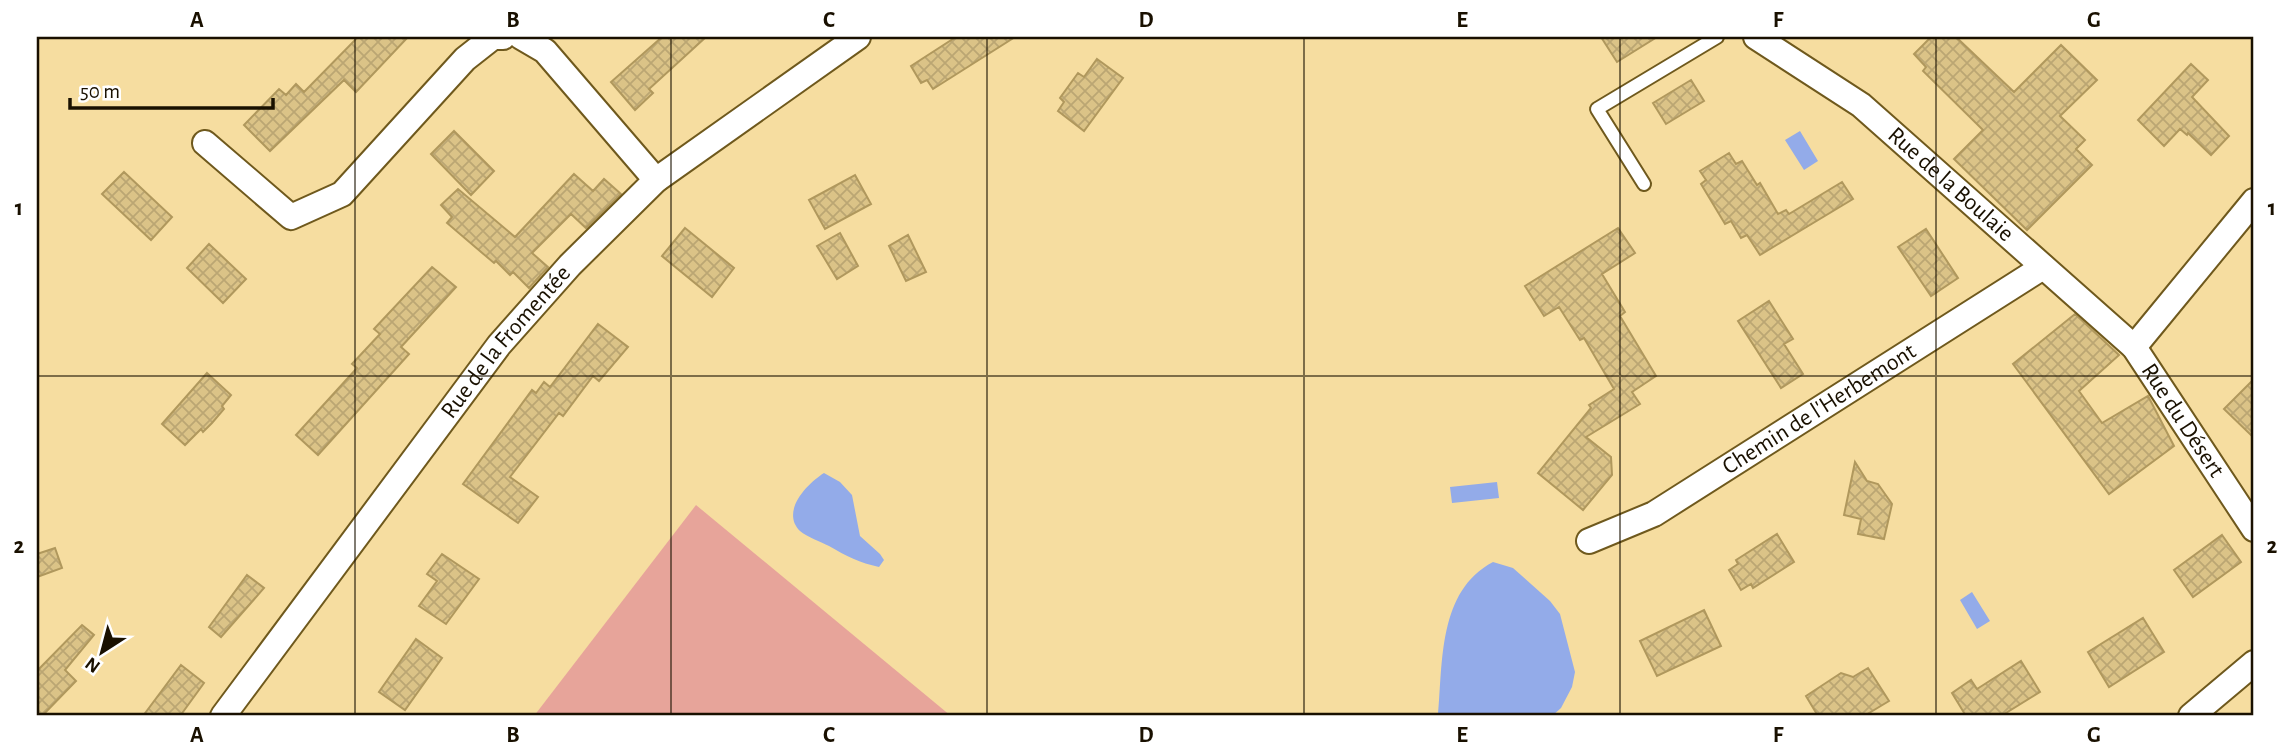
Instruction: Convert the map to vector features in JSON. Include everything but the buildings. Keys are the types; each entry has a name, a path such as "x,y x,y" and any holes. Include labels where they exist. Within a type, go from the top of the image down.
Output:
{"street":[{"path":"205,143 291,217 342,194 465,59 494,37 503,37"},
{"path":"520,37 545,51 656,180"},
{"name":"Rue de la Fromentée","path":"223,716 499,345 570,265 656,180 858,37"},
{"name":"Rue de la Boulaie","path":"1756,37 1861,104 2134,347"},
{"path":"2134,347 2254,201"},
{"name":"Chemin de l'Herbemont","path":"1589,541 1654,514 2043,267"},
{"name":"Rue du Désert","path":"2134,347 2254,529"},
{"path":"2190,716 2254,663"}],"lane":[{"path":"1644,184 1597,109 1717,37"}],"shaded area":[{"path":"696,505 951,716 534,716"}],"water":[{"path":"1800,131 1818,161 1804,170 1785,140"},
{"path":"824,473 840,482 852,495 860,536 884,560 879,567 853,559 810,537 800,531 795,523 793,515 798,498"},
{"path":"1497,482 1499,498 1452,503 1450,487"},
{"path":"1493,562 1513,568 1550,601 1560,614 1575,672 1572,687 1561,708 1552,716 1438,716 1443,651 1453,609 1462,591 1475,575"},
{"path":"1972,592 1990,621 1977,629 1960,600"}]}
